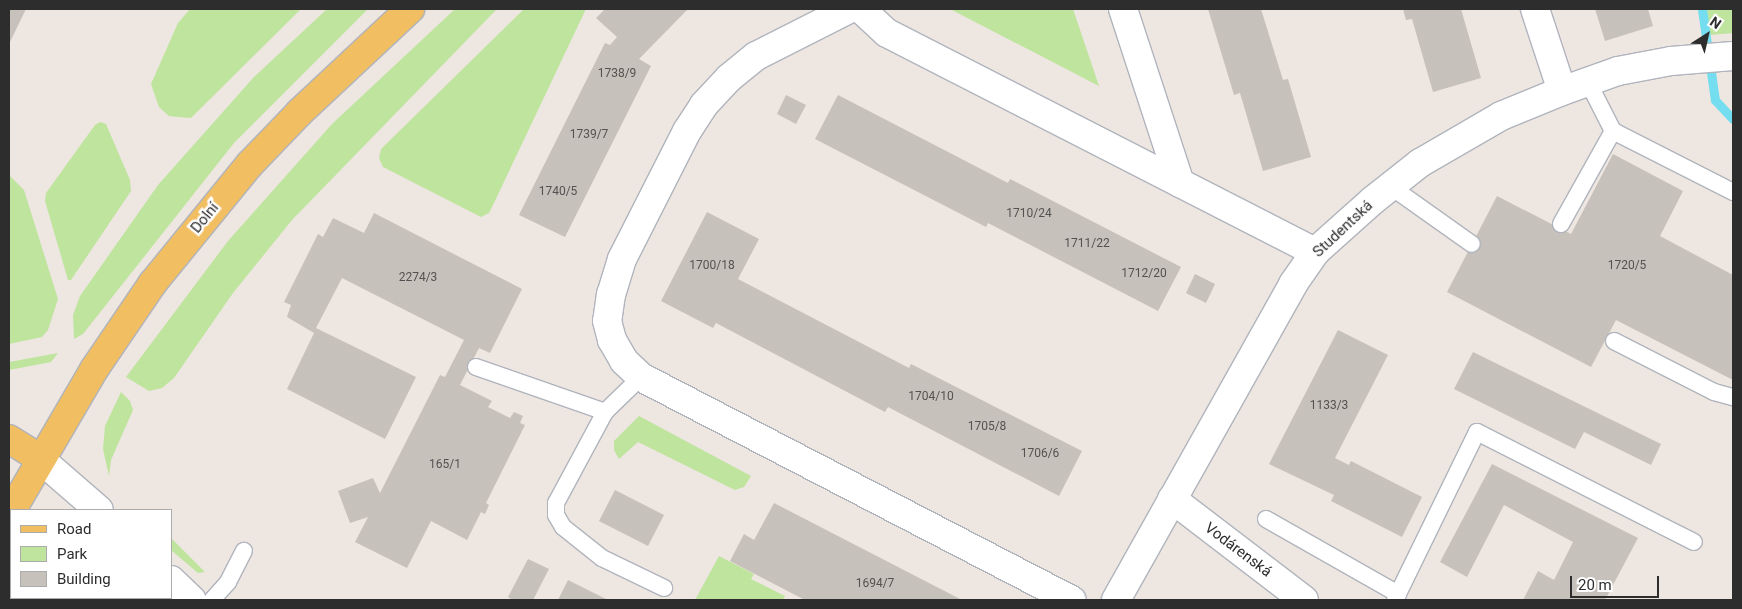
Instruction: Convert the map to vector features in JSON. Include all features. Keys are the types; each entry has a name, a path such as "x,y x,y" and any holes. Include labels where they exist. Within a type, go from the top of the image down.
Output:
{"main road":[{"name":"Dolní","path":"12,509 39,458 152,284 210,211 300,112 410,9"},
{"path":"9,439 39,458"}],"street":[{"path":"849,9 756,56 718,89 687,131 622,258 611,294 607,321 612,340 624,361 641,377 1072,600"},
{"path":"861,9 887,33 1315,252"},
{"path":"1123,9 1180,183"},
{"path":"1535,9 1562,91"},
{"name":"Studentská","path":"1116,600 1293,284 1315,252 1420,162 1501,116 1618,71 1671,61 1733,56"},
{"path":"39,458 97,509"},
{"name":"Vodárenská","path":"1172,500 1304,600"},
{"path":"172,581 192,600"}],"lane":[{"path":"1588,82 1613,131 1733,192"},
{"path":"1561,224 1613,131"},
{"path":"1390,186 1472,244"},
{"path":"1614,341 1714,392 1733,397"},
{"path":"476,367 605,412"},
{"path":"641,377 605,412 556,503 556,515 563,527 602,558 664,588"},
{"path":"1266,519 1396,597 1477,432 1694,542"},
{"path":"212,600 228,582 244,551"}],"green space":[{"path":"190,9 301,9 191,118 169,116 159,107 151,84 178,23"},
{"path":"327,9 368,9 234,143 83,334 74,339 73,315 80,296 158,185 254,77"},
{"path":"455,9 497,9 292,220 233,293 174,378 162,388 149,391 126,377 228,241 332,124"},
{"path":"524,9 585,9 585,11 489,213 481,217 383,167 379,158 381,149"},
{"path":"950,9 1073,9 1099,86"},
{"path":"1705,9 1733,9 1733,33 1709,35"},
{"path":"100,122 106,124 130,180 131,191 71,280 68,280 45,201 46,193 95,125"},
{"path":"9,175 24,190 58,299 48,330 42,337 9,344"},
{"path":"58,353 51,362 9,370 9,362"},
{"path":"121,392 130,401 133,410 111,460 109,476 103,449 105,426"},
{"path":"639,416 751,476 744,487 735,490 638,442 619,459 614,450 614,441"},
{"path":"172,539 205,572 198,573 172,551"},
{"path":"719,556 754,574 751,579 785,596 783,600 695,600"},
{"path":"142,599 144,600 25,600"}],"building":[{"path":"9,9 26,9 9,44"},
{"path":"605,9 688,9 639,59 651,66 565,237 519,215 605,43 610,45 617,37 596,18"},
{"path":"1208,9 1261,9 1283,80 1288,79 1311,157 1263,171 1240,93 1234,95"},
{"path":"1403,9 1461,9 1481,78 1433,92 1412,19 1406,20"},
{"path":"1595,9 1648,9 1653,26 1605,41"},
{"path":"786,95 806,105 796,124 777,114"},
{"path":"838,95 1008,183 1010,179 1181,267 1158,311 988,223 986,227 815,139"},
{"path":"1613,154 1683,191 1660,236 1733,275 1733,380 1616,320 1591,367 1447,292 1497,196 1571,234"},
{"path":"707,212 759,239 738,279 909,368 911,364 1082,451 1059,496 888,407 885,412 716,323 713,328 661,301"},
{"path":"374,213 522,289 490,353 479,348 460,385 492,401 488,407 510,418 514,412 523,416 520,423 525,425 486,503 489,505 485,514 481,512 467,540 431,521 407,568 355,542 368,517 350,523 338,491 373,478 380,493 440,375 445,377 464,340 342,278 316,328 416,377 385,439 287,389 314,333 287,317 291,305 284,302 318,234 323,237 333,218 364,233"},
{"path":"1195,274 1215,284 1206,303 1186,293"},
{"path":"1338,330 1388,355 1335,458 1349,465 1351,461 1422,497 1402,537 1331,501 1334,495 1269,464"},
{"path":"1473,352 1661,444 1651,465 1584,432 1575,449 1454,389"},
{"path":"1492,464 1638,538 1605,600 1523,600 1538,571 1554,580 1573,542 1504,505 1467,577 1440,562"},
{"path":"615,490 664,515 648,546 599,521"},
{"path":"774,503 962,600 805,600 730,561 744,534 754,540"},
{"path":"528,559 549,569 533,600 513,600 508,597"},
{"path":"568,580 608,600 558,600"}],"waterway":[{"path":"1702,9 1715,100 1733,119"}]}
